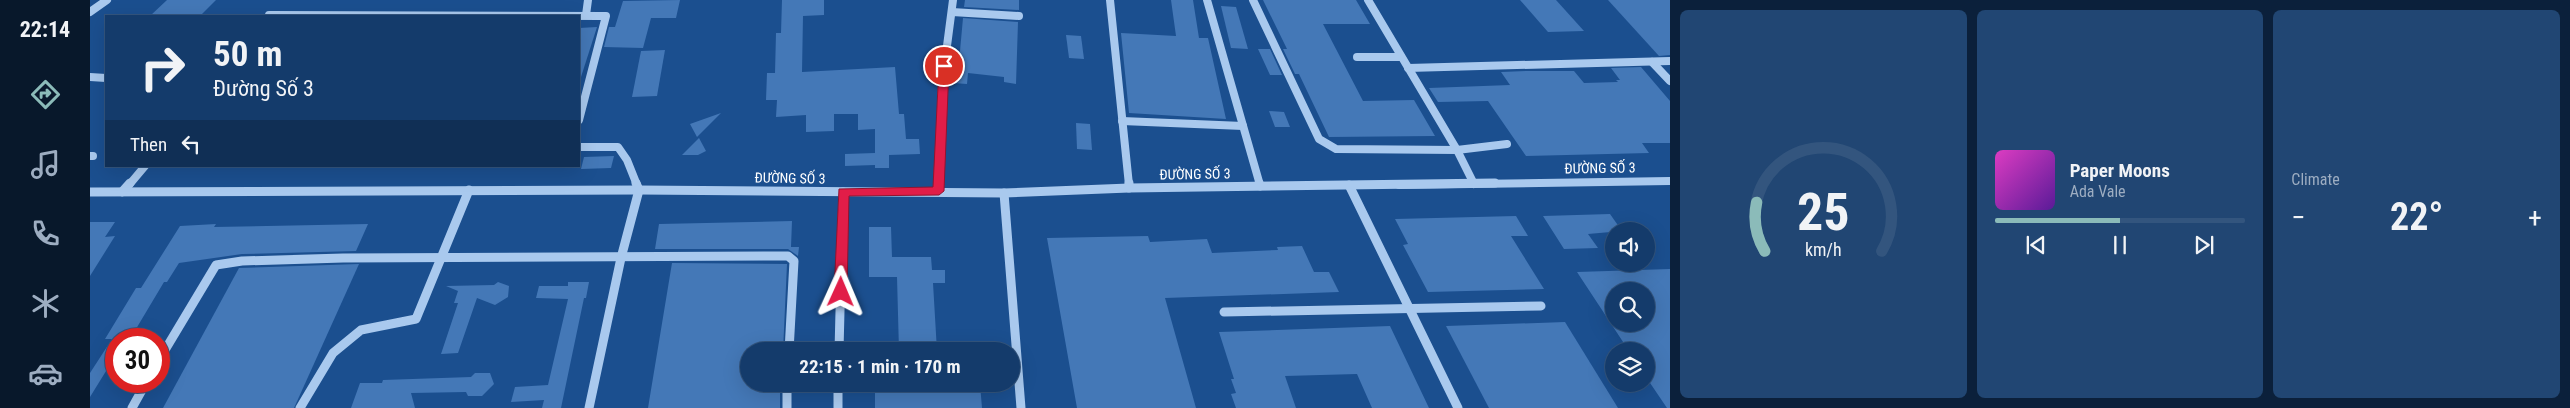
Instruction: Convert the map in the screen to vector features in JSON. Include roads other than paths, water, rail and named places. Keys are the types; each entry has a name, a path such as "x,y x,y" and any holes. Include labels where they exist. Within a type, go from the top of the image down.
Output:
{"street":[{"path":"90,12 107,0"},
{"path":"586,14 588,0"},
{"path":"939,191 942,84 953,0"},
{"path":"1208,0 1260,186"},
{"path":"1253,0 1319,139 1336,149 1457,150 1507,144"},
{"path":"1368,0 1457,150 1474,184"},
{"path":"952,12 1019,16"},
{"path":"269,15 586,14 606,16 580,116"},
{"path":"1357,57 1401,57"},
{"path":"1652,62 1670,81"},
{"path":"1408,68 1670,62"},
{"path":"90,77 105,78"},
{"path":"1122,121 1243,126"},
{"path":"580,147 618,147 627,160 639,190 621,258 589,408"},
{"path":"122,192 144,167"},
{"name":"ĐƯỜNG SỐ 3","path":"90,192 639,190 1004,193 1129,188 1670,181"},
{"path":"1349,185 1458,408"},
{"path":"300,408 334,353 361,330 416,319 469,190"},
{"path":"839,342 843,192"},
{"path":"1004,193 1020,408"},
{"path":"170,342 216,265 242,261 440,257 621,258 788,256 794,261 790,342"},
{"path":"1224,312 1410,310 1541,306"},
{"path":"838,392 838,408"}],"lane":[{"path":"1110,0 1129,188"},
{"path":"787,408 788,392"},
{"path":"132,408 140,393"}]}
